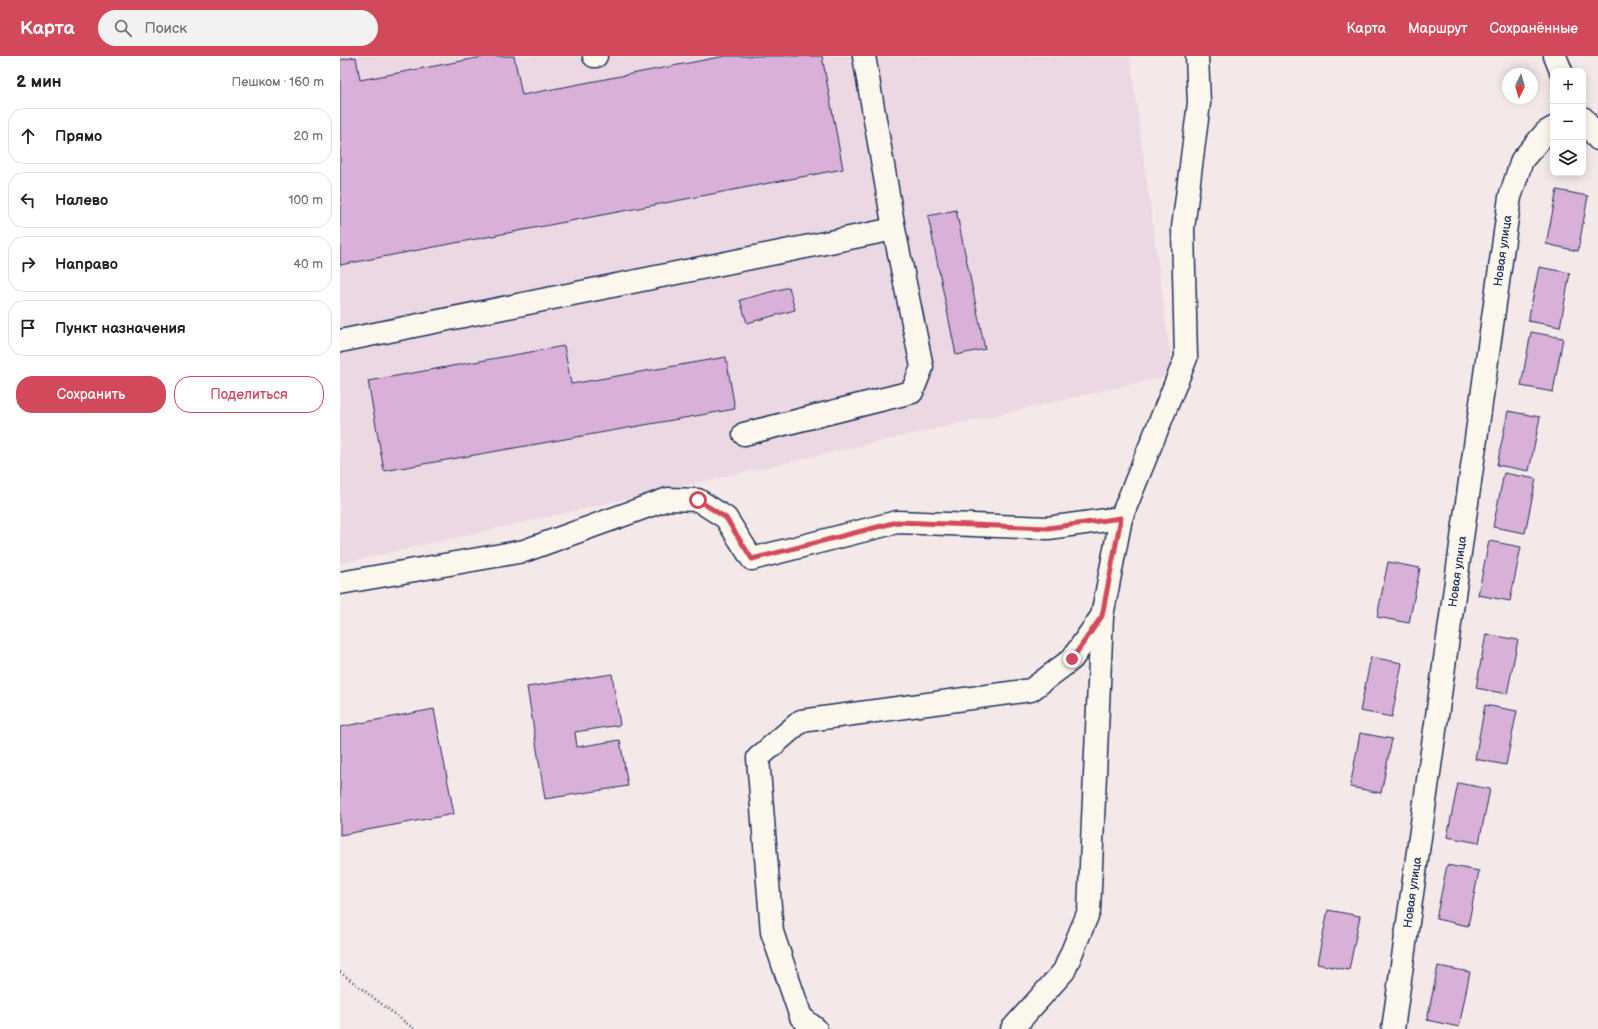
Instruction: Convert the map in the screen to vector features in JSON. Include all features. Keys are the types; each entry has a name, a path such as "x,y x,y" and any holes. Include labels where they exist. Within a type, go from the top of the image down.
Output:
{"street":[{"path":"744,434 912,392 922,367 894,229 864,56"},
{"path":"1012,1029 1064,970 1089,911 1102,616 1121,518 1186,358 1183,228 1199,103 1198,56"},
{"path":"1555,56 1561,68"},
{"path":"1586,122 1598,139"},
{"name":"Новая улица","path":"1392,1029 1510,197 1522,160 1546,132 1550,130"},
{"path":"340,341 894,229"},
{"path":"340,583 524,551 668,499 698,500 726,518 752,559 897,522 1048,528 1121,518"},
{"path":"816,1029 801,1017 772,932 758,758 801,721 1031,690 1072,659 1102,616"}],"path":[{"path":"340,972 414,1029"}],"shaded area":[{"path":"340,56 1130,56 1173,375 340,564"}],"building":[{"path":"488,56 514,56 522,95 725,56 822,56 843,169 340,265 340,60 356,57 360,80"},
{"path":"1557,190 1588,196 1578,251 1546,244"},
{"path":"956,210 985,349 956,355 928,216"},
{"path":"1539,267 1570,273 1560,327 1528,321"},
{"path":"789,287 795,310 747,323 740,300"},
{"path":"1531,332 1563,338 1553,392 1521,386"},
{"path":"564,346 571,384 726,357 735,409 384,471 368,381"},
{"path":"1508,411 1540,417 1529,471 1497,465"},
{"path":"1504,473 1536,479 1525,533 1493,527"},
{"path":"1489,541 1521,547 1510,601 1478,595"},
{"path":"1388,562 1420,568 1409,623 1377,617"},
{"path":"1486,634 1518,640 1507,694 1476,688"},
{"path":"1371,657 1402,663 1392,717 1360,711"},
{"path":"612,674 620,725 575,732 577,747 620,740 628,786 545,799 527,687"},
{"path":"1485,705 1517,711 1506,765 1475,759"},
{"path":"434,709 454,814 340,835 340,727"},
{"path":"1360,733 1392,739 1381,793 1350,787"},
{"path":"1458,783 1490,789 1479,843 1447,837"},
{"path":"1447,865 1479,871 1468,926 1436,919"},
{"path":"1328,910 1360,916 1349,970 1317,964"},
{"path":"1438,966 1470,972 1459,1027 1427,1020"}],"route":[{"path":"698,500 726,518 752,559 897,522 1048,528 1121,518 1102,616 1072,659"}]}
